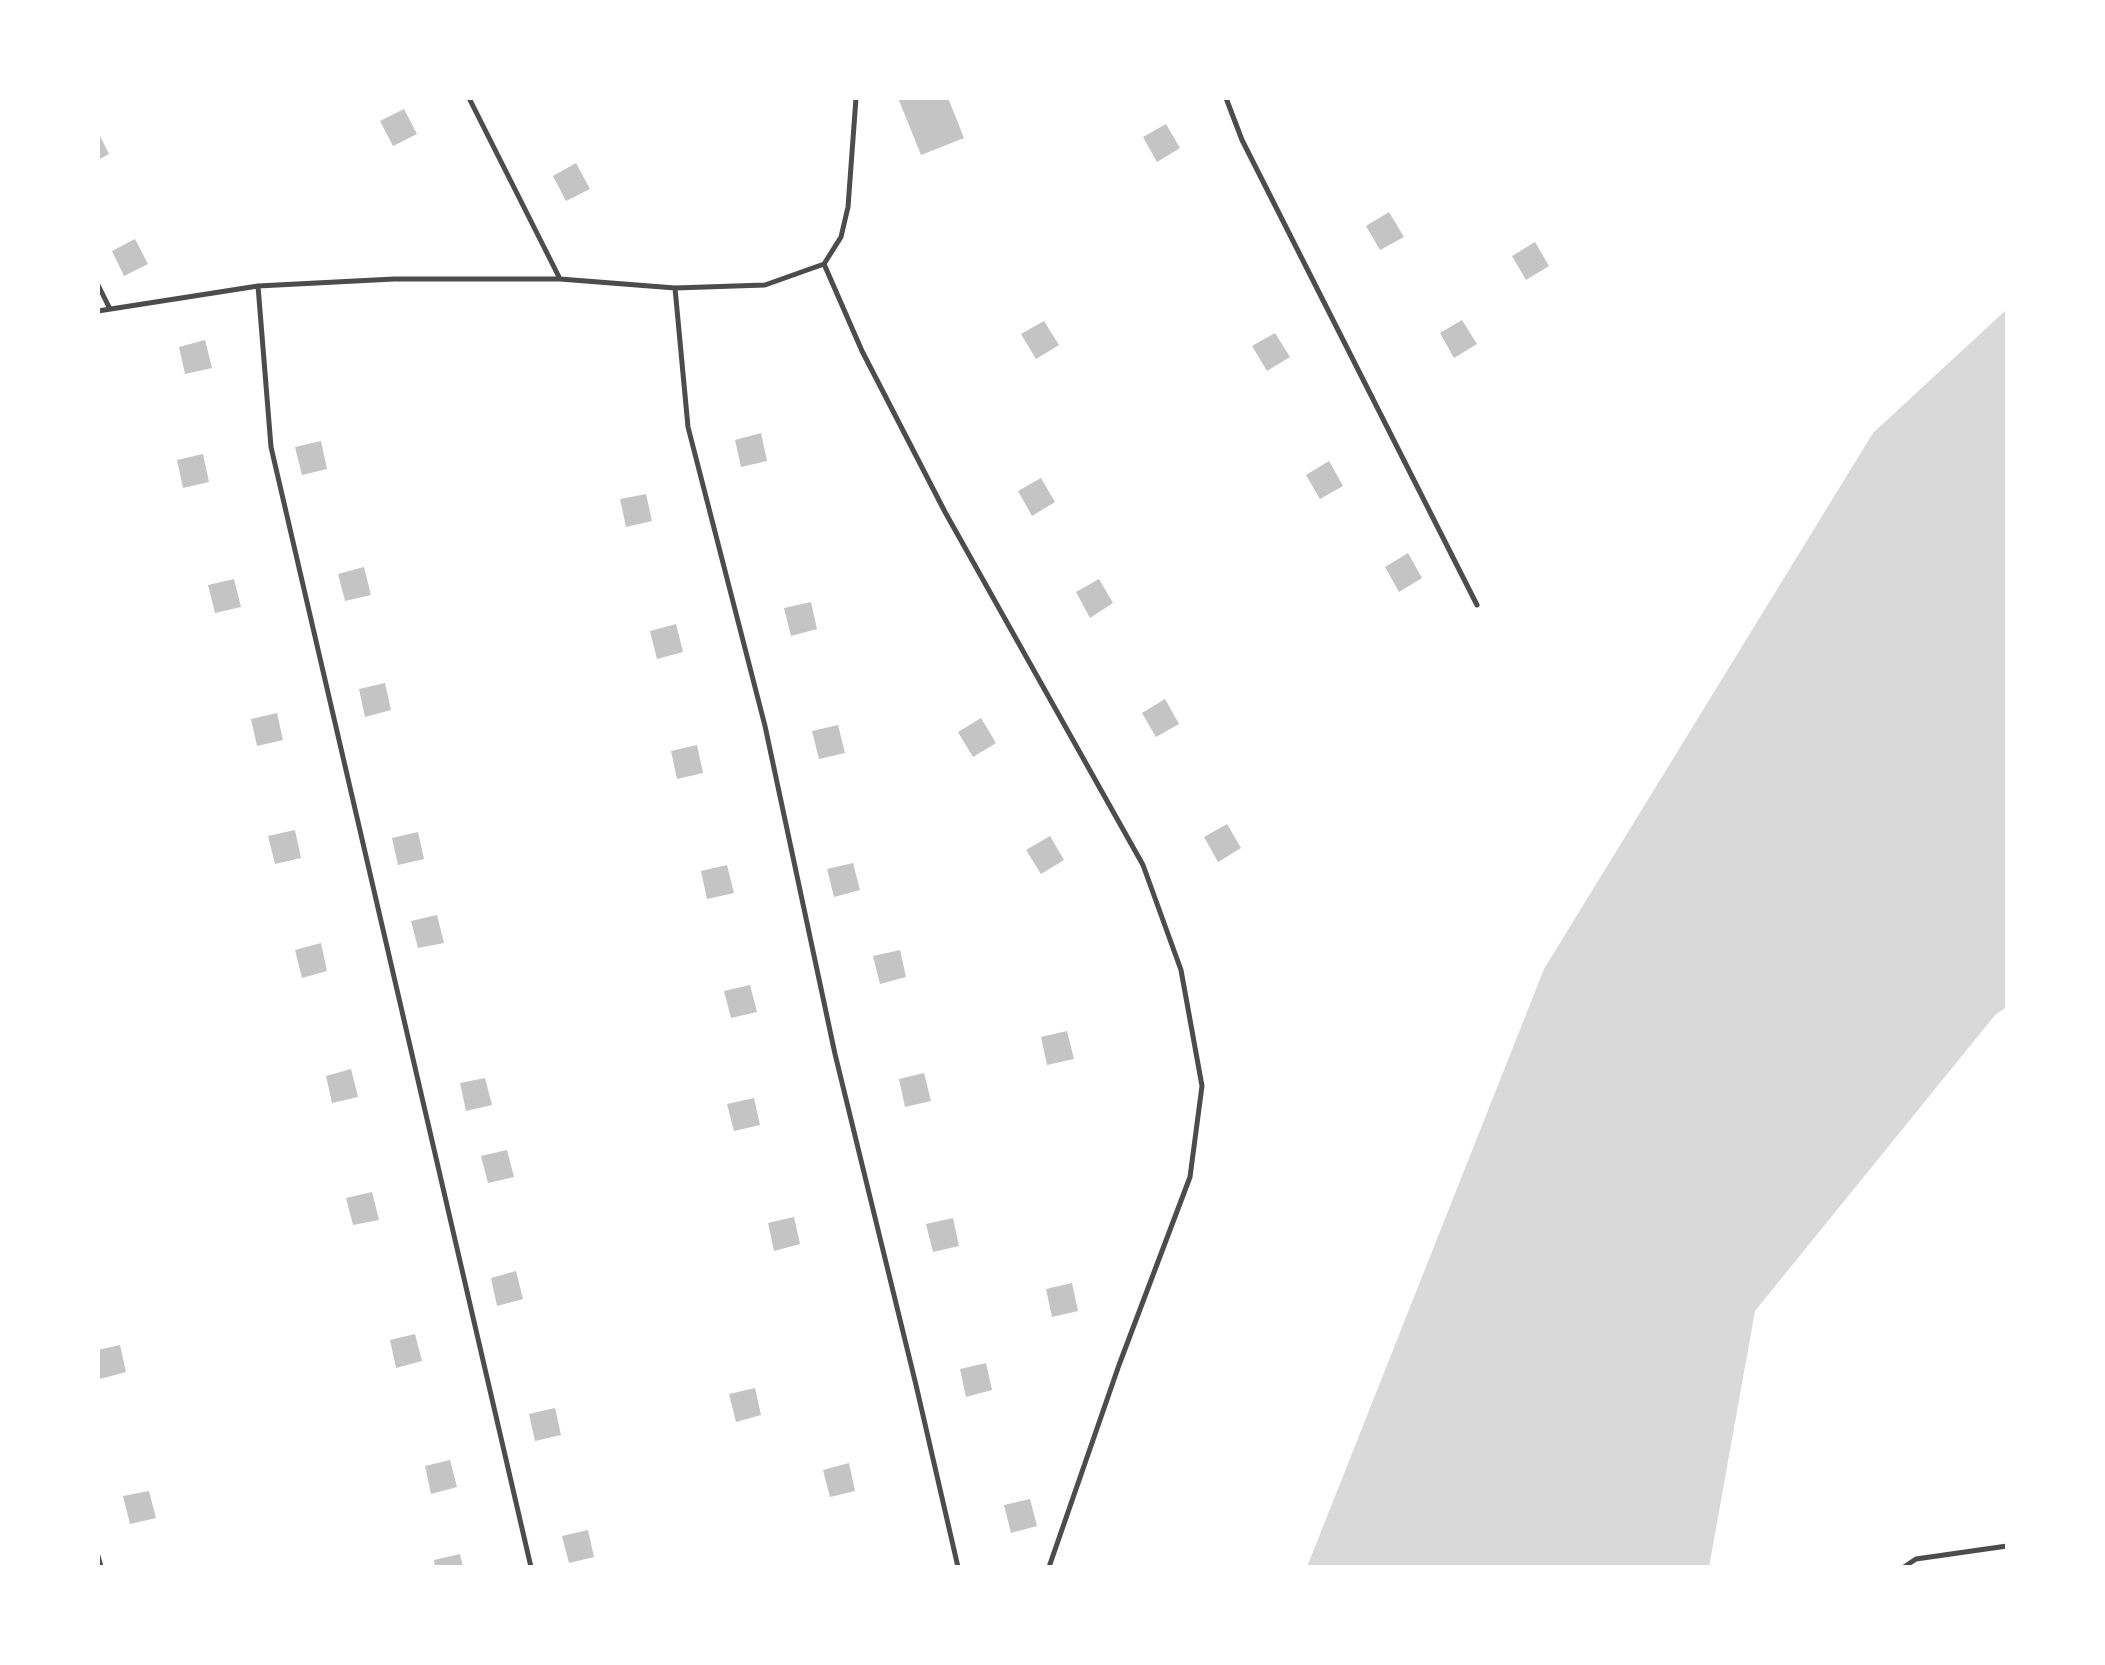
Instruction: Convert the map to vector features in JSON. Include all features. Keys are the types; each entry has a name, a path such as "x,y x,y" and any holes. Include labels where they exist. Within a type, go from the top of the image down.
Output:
{"lane":[{"path":"469,98 560,279"},
{"path":"98,311 258,286 394,279 560,279 675,288 765,285 824,264 841,237 848,207 856,98"},
{"path":"1226,98 1242,140 1477,605"},
{"path":"824,264 862,351 945,512 1143,865 1181,970 1202,1086 1190,1177 1119,1365 1049,1567"},
{"path":"98,285 110,309"},
{"path":"258,286 271,447 531,1567"},
{"path":"675,288 688,427 765,726 835,1054 958,1567"},
{"path":"1904,1567 1916,1559 2007,1546"},
{"path":"98,1556 101,1567"}],"shaded area":[{"path":"2007,309 2007,1007 1995,1015 1755,1311 1709,1567 1307,1567 1544,969 1873,433"}],"building":[{"path":"898,98 948,98 964,138 921,155"},
{"path":"404,109 417,134 393,146 380,121"},
{"path":"1166,124 1180,148 1157,162 1143,137"},
{"path":"98,132 109,154 98,160"},
{"path":"576,163 590,189 566,201 553,176"},
{"path":"1389,212 1404,237 1380,250 1366,226"},
{"path":"135,239 148,264 124,276 112,251"},
{"path":"1535,242 1549,266 1526,280 1512,256"},
{"path":"1462,320 1477,344 1454,358 1440,333"},
{"path":"1044,321 1059,345 1036,359 1021,334"},
{"path":"1275,333 1290,357 1267,371 1252,346"},
{"path":"205,340 212,368 185,374 179,347"},
{"path":"761,433 767,461 741,467 735,440"},
{"path":"321,441 327,469 302,475 295,447"},
{"path":"203,454 209,482 183,488 177,460"},
{"path":"1329,461 1343,486 1320,499 1306,475"},
{"path":"1041,478 1055,502 1032,516 1018,491"},
{"path":"646,494 652,521 626,527 620,499"},
{"path":"1408,553 1422,578 1399,592 1385,567"},
{"path":"364,567 371,595 345,601 338,574"},
{"path":"234,579 241,607 215,613 208,585"},
{"path":"1099,579 1113,603 1090,618 1076,592"},
{"path":"811,602 817,629 791,636 784,608"},
{"path":"676,624 683,652 657,659 650,631"},
{"path":"385,683 391,710 365,717 359,689"},
{"path":"1165,699 1179,724 1156,737 1142,713"},
{"path":"277,713 283,740 257,746 251,719"},
{"path":"981,718 996,743 973,757 958,732"},
{"path":"838,725 845,753 819,759 812,731"},
{"path":"697,745 703,773 677,779 671,751"},
{"path":"1227,824 1241,848 1218,862 1204,837"},
{"path":"295,830 301,858 275,864 268,836"},
{"path":"418,832 424,859 398,865 392,838"},
{"path":"1050,836 1064,860 1041,874 1026,850"},
{"path":"853,863 860,890 834,897 827,869"},
{"path":"727,865 734,893 707,899 701,871"},
{"path":"437,915 444,943 418,948 411,921"},
{"path":"321,943 327,971 302,978 295,950"},
{"path":"900,950 906,977 880,984 873,956"},
{"path":"750,985 757,1012 731,1018 724,991"},
{"path":"1067,1031 1074,1059 1047,1065 1041,1037"},
{"path":"351,1069 358,1097 332,1103 326,1076"},
{"path":"924,1073 931,1101 905,1107 899,1079"},
{"path":"485,1078 492,1105 466,1111 460,1083"},
{"path":"754,1098 760,1125 734,1131 727,1104"},
{"path":"507,1150 514,1177 488,1183 481,1156"},
{"path":"372,1192 379,1220 353,1225 346,1198"},
{"path":"794,1217 800,1244 774,1251 768,1223"},
{"path":"953,1218 959,1246 933,1252 926,1224"},
{"path":"516,1271 523,1299 497,1306 491,1278"},
{"path":"1072,1283 1078,1311 1052,1317 1046,1289"},
{"path":"415,1334 422,1361 396,1368 390,1340"},
{"path":"120,1345 126,1372 100,1379 98,1350"},
{"path":"986,1363 992,1390 966,1397 960,1369"},
{"path":"755,1388 761,1415 736,1422 729,1394"},
{"path":"555,1408 561,1435 535,1441 529,1414"},
{"path":"450,1460 457,1487 431,1494 425,1466"},
{"path":"849,1463 855,1491 830,1497 823,1470"},
{"path":"149,1491 156,1518 130,1524 123,1496"},
{"path":"1030,1499 1037,1526 1011,1533 1004,1505"},
{"path":"588,1530 594,1557 569,1563 562,1536"},
{"path":"460,1554 463,1567 435,1567 434,1560"}]}
